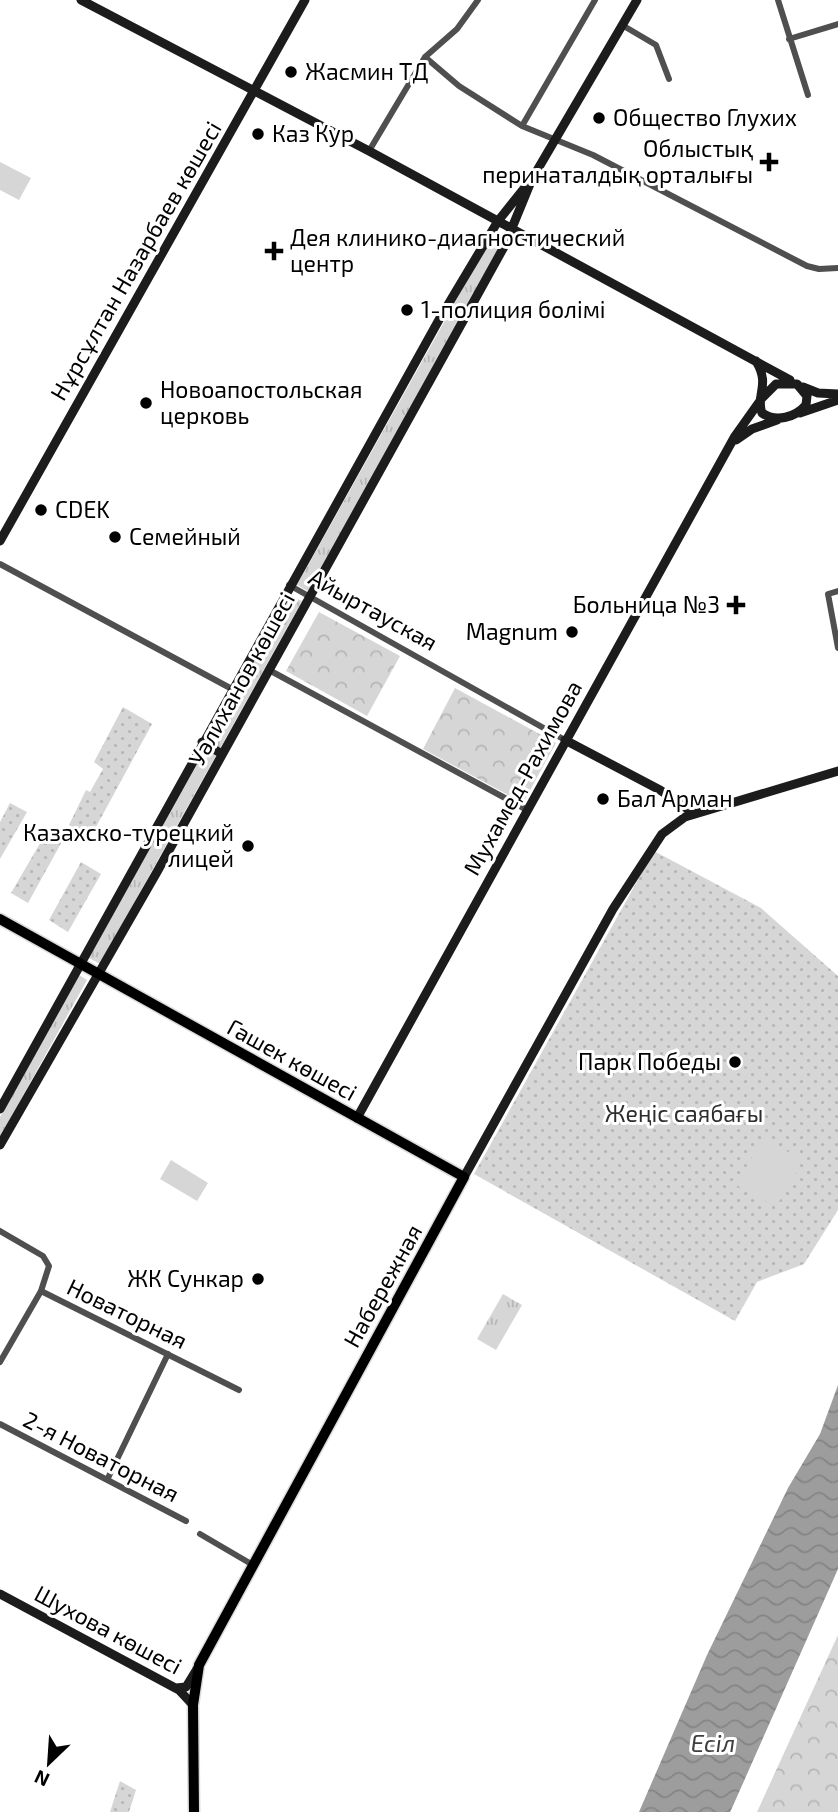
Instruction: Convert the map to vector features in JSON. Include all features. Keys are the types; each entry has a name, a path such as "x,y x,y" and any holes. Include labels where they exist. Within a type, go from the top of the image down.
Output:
{"main road":[{"path":"81,0 369,151 797,384 818,393 838,394"},
{"name":"Нұрсұлтан Назарбаев көшесі","path":"0,541 305,0"},
{"path":"532,180 637,0"},
{"name":"Уәлиханов көшесі","path":"0,1109 289,585 498,221 532,180"},
{"name":"Уәлиханов көшесі","path":"0,1145 99,975 269,670 512,229 532,180"},
{"path":"722,457 762,398 776,384 797,384 806,393 808,402 802,410 789,416 774,419 766,416 760,410 762,398 764,378 756,361"},
{"path":"722,457 738,438 752,429 838,400"},
{"name":"Мухамед-Рахимова","path":"357,1118 722,457"},
{"name":"Айыртауская","path":"565,740 670,796 695,814"},
{"path":"202,742 222,754"},
{"name":"Набережная","path":"194,1812 192,1705 199,1665 613,909 655,842 669,827 695,814 838,771"},
{"path":"669,827 676,809 670,796"},
{"name":"Гашек көшесі","path":"0,919 464,1177"},
{"name":"Шухова көшесі","path":"0,1594 174,1688 186,1695 192,1705"},
{"path":"174,1688 186,1687 199,1665"}],"street":[{"path":"369,151 425,57 457,29 478,0"},
{"path":"522,126 595,0"},
{"path":"778,0 808,95"},
{"path":"789,39 838,24"},
{"path":"622,25 656,45 669,79"},
{"path":"425,57 459,86 522,126 596,157 807,266 819,269 838,268"},
{"path":"0,565 232,689"},
{"name":"Айыртауская","path":"289,585 565,740"},
{"path":"838,591 828,594 838,648"},
{"path":"269,670 527,810"},
{"name":"Новаторная","path":"0,1231 46,1259 49,1270 41,1291 239,1390"},
{"path":"0,1362 41,1291"},
{"path":"108,1478 168,1354"},
{"name":"2-я Новаторная","path":"0,1424 186,1521"},
{"path":"200,1534 253,1565"}],"green space":[{"path":"0,162 31,178 19,200 0,190"},
{"path":"490,240 500,246 308,591 297,585"},
{"path":"291,596 302,601 100,964 89,958"},
{"path":"319,612 400,656 367,716 286,671"},
{"path":"455,688 556,743 523,803 423,749"},
{"path":"123,707 152,724 90,838 69,825 86,790 90,792 103,769 94,762"},
{"path":"10,803 27,812 0,859 0,822"},
{"path":"49,828 64,838 28,903 11,893"},
{"name":"Жеңіс саябағы","path":"654,851 761,908 838,976 838,1210 804,1264 757,1282 735,1321 474,1174"},
{"path":"81,862 101,874 68,932 49,920"},
{"path":"79,975 87,980 0,1137 0,1117"},
{"path":"763,1138 803,1160 776,1207 736,1185"},
{"path":"171,1160 208,1183 197,1201 160,1179"},
{"path":"503,1294 522,1305 496,1350 477,1339"},
{"path":"838,1635 838,1812 757,1812"},
{"path":"120,1781 136,1790 129,1812 110,1812"}],"water":[{"name":"Есіл","path":"838,1385 838,1569 732,1808 730,1812 639,1812 707,1655 788,1488 820,1434"}],"place":[{"name":"Жасмин ТД","path":"291,72"},
{"name":"Общество Глухих","path":"599,118"},
{"name":"Каз Кур","path":"258,134"},
{"name":"Облыстық перинаталдық орталығы","path":"769,162"},
{"name":"Дея клинико-диагностический центр","path":"274,251"},
{"name":"1-полиция болiмi","path":"407,310"},
{"name":"Новоапостольская церковь","path":"146,403"},
{"name":"CDEK","path":"41,510"},
{"name":"Семейный","path":"115,537"},
{"name":"Больница №3","path":"736,605"},
{"name":"Magnum","path":"572,632"},
{"name":"Бал Арман","path":"603,799"},
{"name":"Казахско-турецкий лицей","path":"248,846"},
{"name":"Парк Победы","path":"735,1062"},
{"name":"ЖК Сункар","path":"258,1279"}]}
